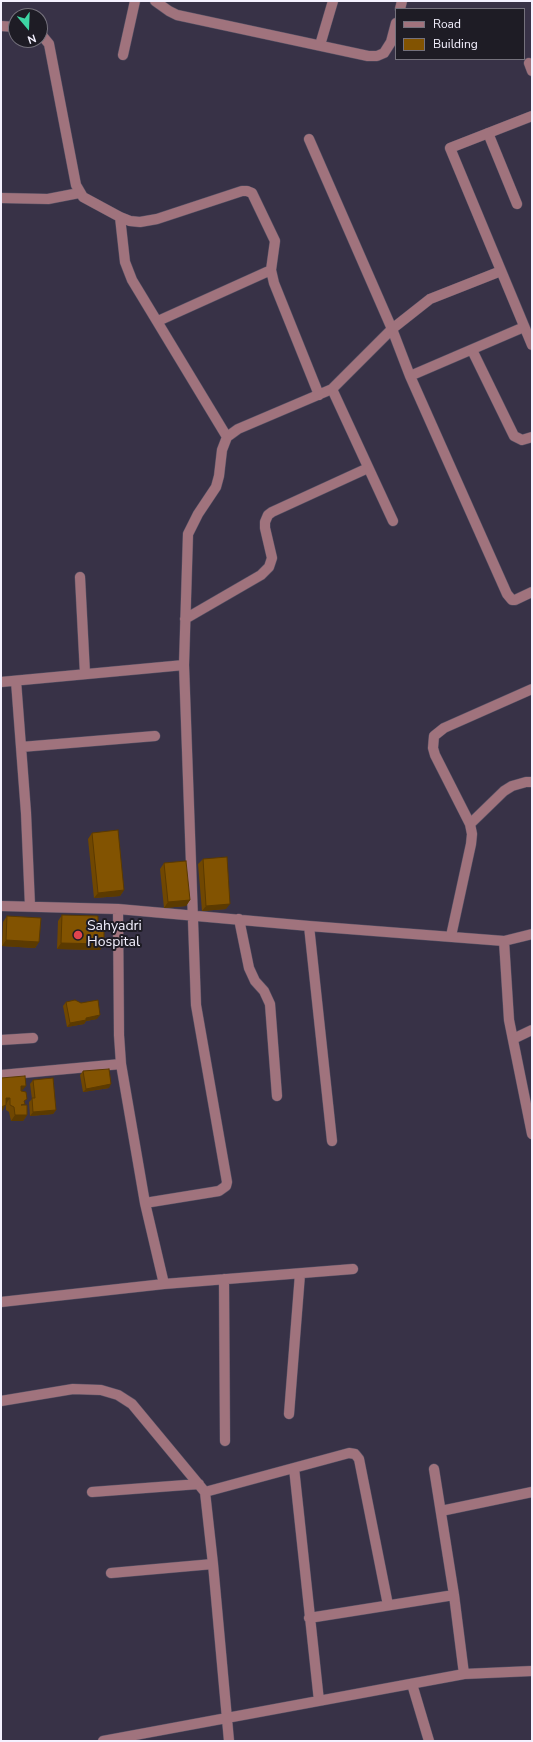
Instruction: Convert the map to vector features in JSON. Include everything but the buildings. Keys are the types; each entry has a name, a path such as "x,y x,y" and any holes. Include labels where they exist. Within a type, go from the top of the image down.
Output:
{"street":[{"path":"123,55 135,1"},
{"path":"155,1 177,15 368,56 377,56 384,53 395,26"},
{"path":"320,45 333,1"},
{"path":"48,44 76,185 79,193 83,197 130,221 147,221 242,191 249,191 255,198 275,241 272,270 274,283 319,395"},
{"path":"532,116 450,148 532,345"},
{"path":"488,133 517,204"},
{"path":"309,139 392,329 410,376 507,594 512,600 515,600 532,592"},
{"path":"1,198 48,199 79,193"},
{"path":"120,217 127,270 227,437"},
{"path":"158,322 272,270"},
{"path":"145,1203 219,1191 226,1186 227,1182 198,1024 191,914 184,665 188,534 198,514 216,487 219,476 222,450 227,437 238,429 332,389 392,329 430,299 500,271"},
{"path":"410,376 524,327"},
{"path":"472,350 514,436 522,440 532,437"},
{"path":"332,389 392,521"},
{"path":"185,618 261,575 269,567 272,558 265,528 265,522 268,515 368,468"},
{"path":"80,577 85,674"},
{"path":"1,682 184,665"},
{"path":"16,681 30,906"},
{"path":"451,936 471,844 470,824 435,755 433,748 434,736 437,732 444,728 532,689"},
{"path":"21,747 155,736"},
{"path":"470,824 504,790 512,786 532,782"},
{"path":"1,906 118,909 191,914 309,926 504,941 532,934"},
{"path":"118,909 119,1034 121,1064 145,1203 164,1284"},
{"path":"239,919 249,968 252,976 264,991 270,1004 277,1096"},
{"path":"309,926 332,1141"},
{"path":"504,941 509,1020 529,1103 532,1134"},
{"path":"513,1039 532,1030"},
{"path":"1,1040 33,1038"},
{"path":"1,1075 121,1064"},
{"path":"1,1302 164,1284 353,1269"},
{"path":"289,1414 300,1274"},
{"path":"224,1279 225,1441"},
{"path":"1,1401 73,1389 101,1390 118,1395 132,1404 202,1488 213,1564 229,1741"},
{"path":"92,1492 202,1488 294,1468 349,1453 355,1454 358,1456 388,1606"},
{"path":"294,1468 319,1701"},
{"path":"434,1469 454,1596 464,1674"},
{"path":"441,1511 532,1492"},
{"path":"111,1573 213,1564"},
{"path":"309,1618 454,1596"},
{"path":"103,1741 464,1674 532,1671"},
{"path":"412,1684 429,1741"}],"place":[{"name":"Sahyadri Hospital","path":"78,935"}]}
